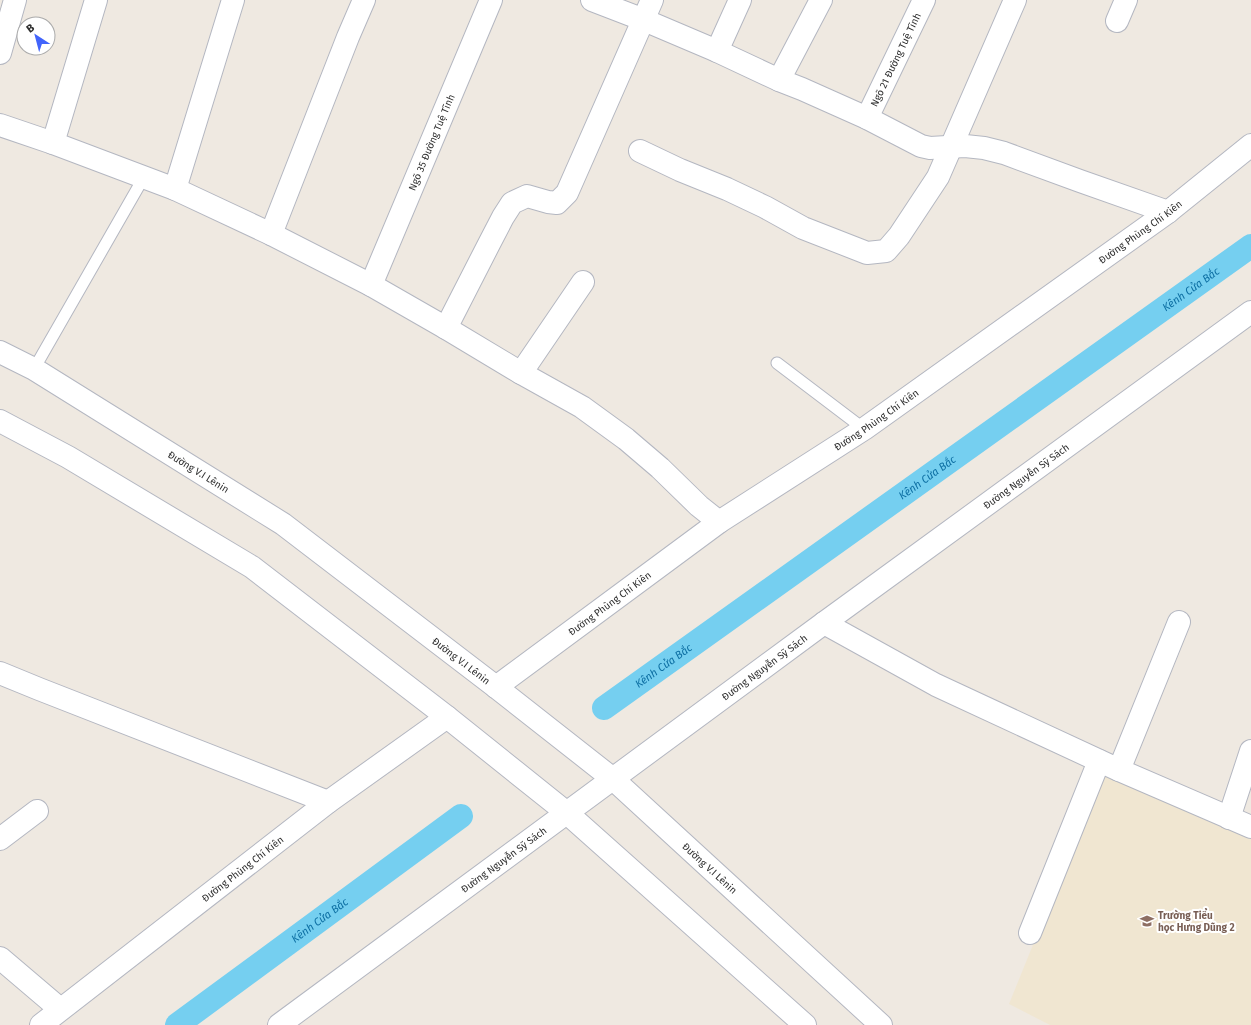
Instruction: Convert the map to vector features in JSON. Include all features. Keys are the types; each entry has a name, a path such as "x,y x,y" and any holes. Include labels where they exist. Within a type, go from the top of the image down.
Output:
{"street":[{"path":"0,53 15,0"},
{"path":"53,143 96,0"},
{"path":"175,190 233,0"},
{"path":"271,234 348,37 364,0"},
{"name":"Ngõ 35 Đường Tuệ Tĩnh","path":"371,285 491,0"},
{"path":"592,0 717,51 867,118 921,146 930,148 965,146 984,148 1004,153 1168,212"},
{"path":"446,328 502,216 512,203 527,196 548,202 557,202 567,193 652,0"},
{"path":"717,51 740,0"},
{"path":"779,80 821,0"},
{"name":"Ngõ 21 Đường Tuệ Tĩnh","path":"867,118 924,0"},
{"path":"640,151 765,207 804,228 867,253 886,251 899,236 938,177 1015,0"},
{"path":"1117,21 1126,0"},
{"path":"0,125 53,143 175,190 271,234 371,285 582,407 626,439 660,468 699,506 719,522"},
{"name":"Đường Phùng Chí Kiên","path":"496,687 719,522 864,429 1168,212 1251,145"},
{"path":"521,373 583,282"},
{"name":"Đường Nguyễn Sỹ Sách","path":"287,1023 824,623 1251,312"},
{"name":"Đường V.I Lênin","path":"0,352 34,369 283,524 496,687 613,779 881,1025"},
{"path":"0,421 68,457 252,567 447,717 567,813 805,1025"},
{"path":"1119,770 1179,622"},
{"path":"824,623 936,685 1099,761 1251,828"},
{"path":"0,673 328,802"},
{"name":"Đường Phùng Chí Kiên","path":"41,1025 328,802 447,717"},
{"path":"1229,818 1251,751"},
{"path":"1030,933 1099,761"},
{"path":"0,839 37,811"},
{"path":"0,958 60,1009"}],"lane":[{"path":"34,369 144,177"},
{"path":"776,363 864,429"}],"shaded area":[{"name":"Trường Tiểu học Hưng Dũng 2","path":"1102,774 1251,838 1251,1025 1050,1025 1009,1004"}],"waterway":[{"name":"Kênh Cửa Bắc","path":"604,708 1251,246"},
{"name":"Kênh Cửa Bắc","path":"177,1025 461,816"}],"place":[{"name":"Trường Tiểu học Hưng Dũng 2","path":"1147,921"}]}
